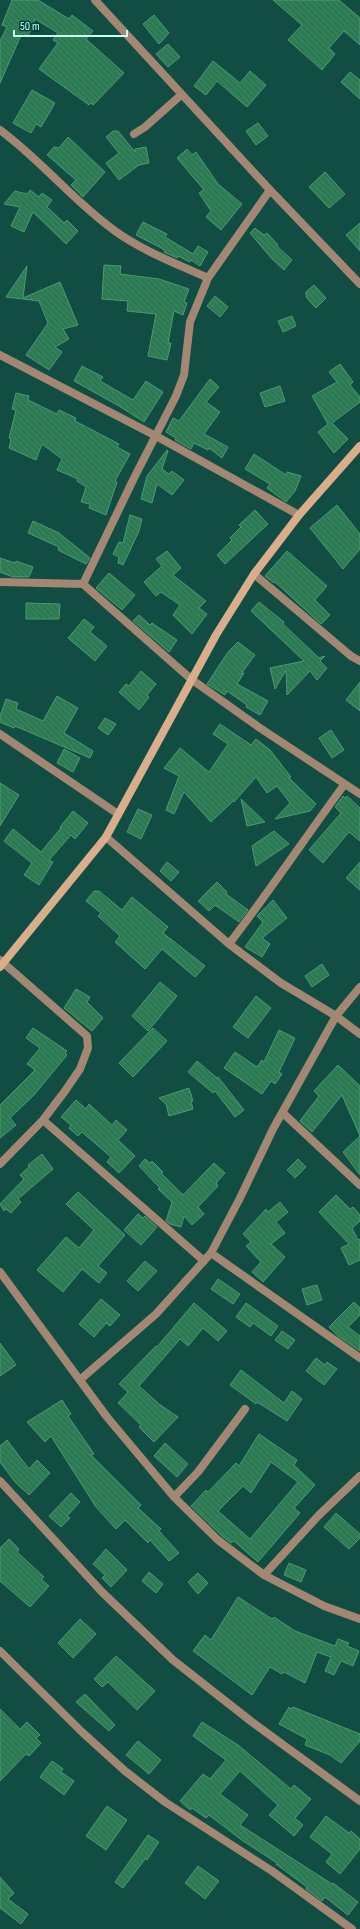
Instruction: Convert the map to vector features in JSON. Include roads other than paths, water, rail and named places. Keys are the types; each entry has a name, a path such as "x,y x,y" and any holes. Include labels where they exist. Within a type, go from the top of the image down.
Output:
{"street":[{"path":"95,0 181,95 360,284"},
{"path":"134,134 181,95"},
{"path":"0,130 15,141 51,176 114,230 137,245 208,278"},
{"path":"84,584 176,396 184,375 190,322 208,278 270,190"},
{"path":"0,355 156,436 299,515"},
{"path":"0,1164 43,1120 80,1069 88,1048 87,1036 1,963 106,837 191,679 216,635 254,574 299,515 360,446"},
{"path":"254,574 351,656 360,661"},
{"path":"0,582 84,584 191,679 344,785 360,794"},
{"path":"0,734 118,814"},
{"path":"229,944 273,886 344,785"},
{"path":"106,837 229,944 281,983 336,1016 360,1034"},
{"path":"81,1379 156,1314 211,1253 240,1198 273,1128 283,1113 336,1016 360,987"},
{"path":"283,1113 360,1184"},
{"path":"43,1120 204,1262"},
{"path":"211,1253 360,1358"},
{"path":"0,1272 108,1417 174,1497 218,1540 264,1574 324,1606 360,1620"},
{"path":"174,1497 198,1472 245,1409"},
{"path":"264,1574 319,1515 360,1476"},
{"path":"0,1481 102,1592 173,1660 252,1722 360,1801"},
{"path":"0,1651 82,1732 125,1771 165,1802 272,1872 352,1929"}]}
